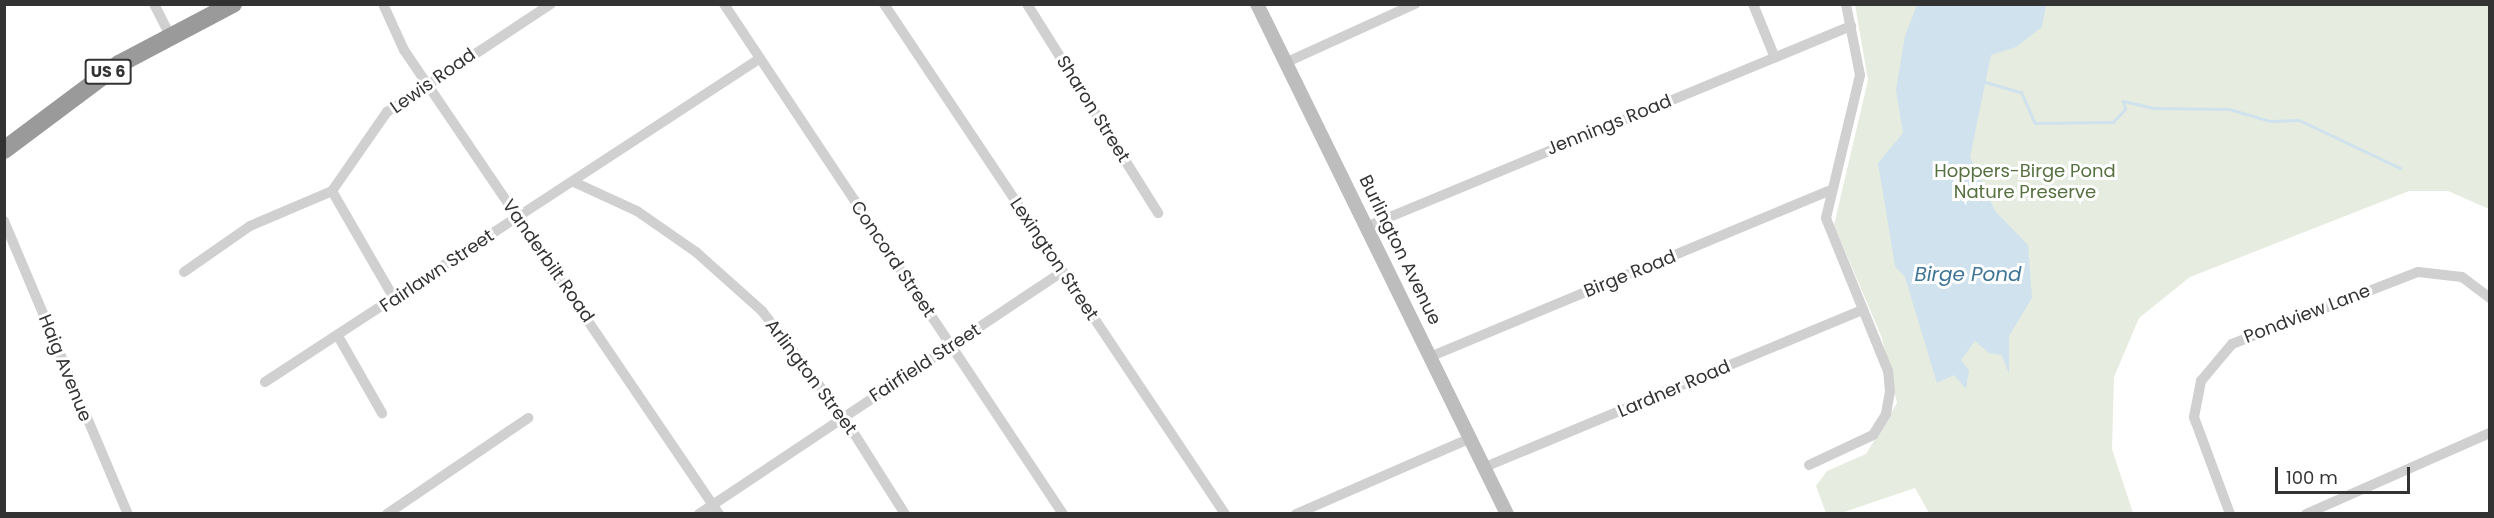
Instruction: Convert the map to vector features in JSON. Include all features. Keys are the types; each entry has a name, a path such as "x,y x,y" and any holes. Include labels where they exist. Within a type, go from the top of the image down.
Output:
{"highway":[{"name":"US 6","path":"4,150 84,87 170,36 233,4"}],"main road":[{"name":"Burlington Avenue","path":"1257,4 1432,356 1507,513"}],"street":[{"path":"154,4 170,36"},
{"name":"Vanderbilt Road","path":"383,4 427,82 716,509"},
{"name":"Lewis Road","path":"332,191 387,112 427,82 551,4"},
{"name":"Concord Street","path":"724,4 1063,513"},
{"name":"Lexington Street","path":"884,4 1225,513"},
{"name":"Sharon Street","path":"1027,4 1158,213"},
{"path":"1287,62 1415,4"},
{"path":"1754,4 1774,58"},
{"path":"1809,465 1872,435 1886,414 1888,371 1826,218 1828,191 1860,75 1846,4"},
{"name":"Jennings Road","path":"1368,226 1851,26"},
{"name":"Fairlawn Street","path":"265,382 395,300 517,218 576,183 759,59"},
{"name":"Arlington Street","path":"576,183 637,211 696,252 762,310 843,416 905,513"},
{"path":"184,272 250,226 332,191 395,300"},
{"name":"Birge Road","path":"1432,356 1828,191"},
{"name":"Haig Avenue","path":"4,221 128,513"},
{"name":"Fairfield Street","path":"699,513 716,509 843,416 1062,272"},
{"name":"Pondview Lane","path":"2230,513 2194,417 2201,381 2232,344 2418,272 2462,278 2490,298"},
{"name":"Lardner Road","path":"1485,467 1863,310"},
{"path":"338,336 382,413"},
{"path":"387,513 528,418"},
{"path":"2306,513 2490,433"},
{"path":"1296,513 1471,438"}],"green space":[{"name":"Hoppers-Birge Pond Nature Preserve","path":"1855,5 2489,5 2489,209 2448,191 2409,191 2190,277 2139,318 2114,377 2112,449 2133,513 1929,513 1915,488 1841,513 1826,513 1816,486 1827,471 1866,454 1897,403 1882,338 1834,225 1868,80"}],"water":[{"name":"Birge Pond","path":"1917,5 2046,5 2042,27 2016,47 1991,55 1970,157 1995,211 2028,245 2032,298 2009,336 2009,374 2002,355 1989,353 1975,341 1961,360 1969,370 1966,389 1954,375 1937,383 1905,277 1895,266 1878,163 1903,133 1896,90 1905,36"}],"waterway":[{"path":"1985,82 2021,92 2035,123 2113,122 2125,109 2123,101 2153,108 2229,109 2270,121 2299,120 2400,168"}]}
